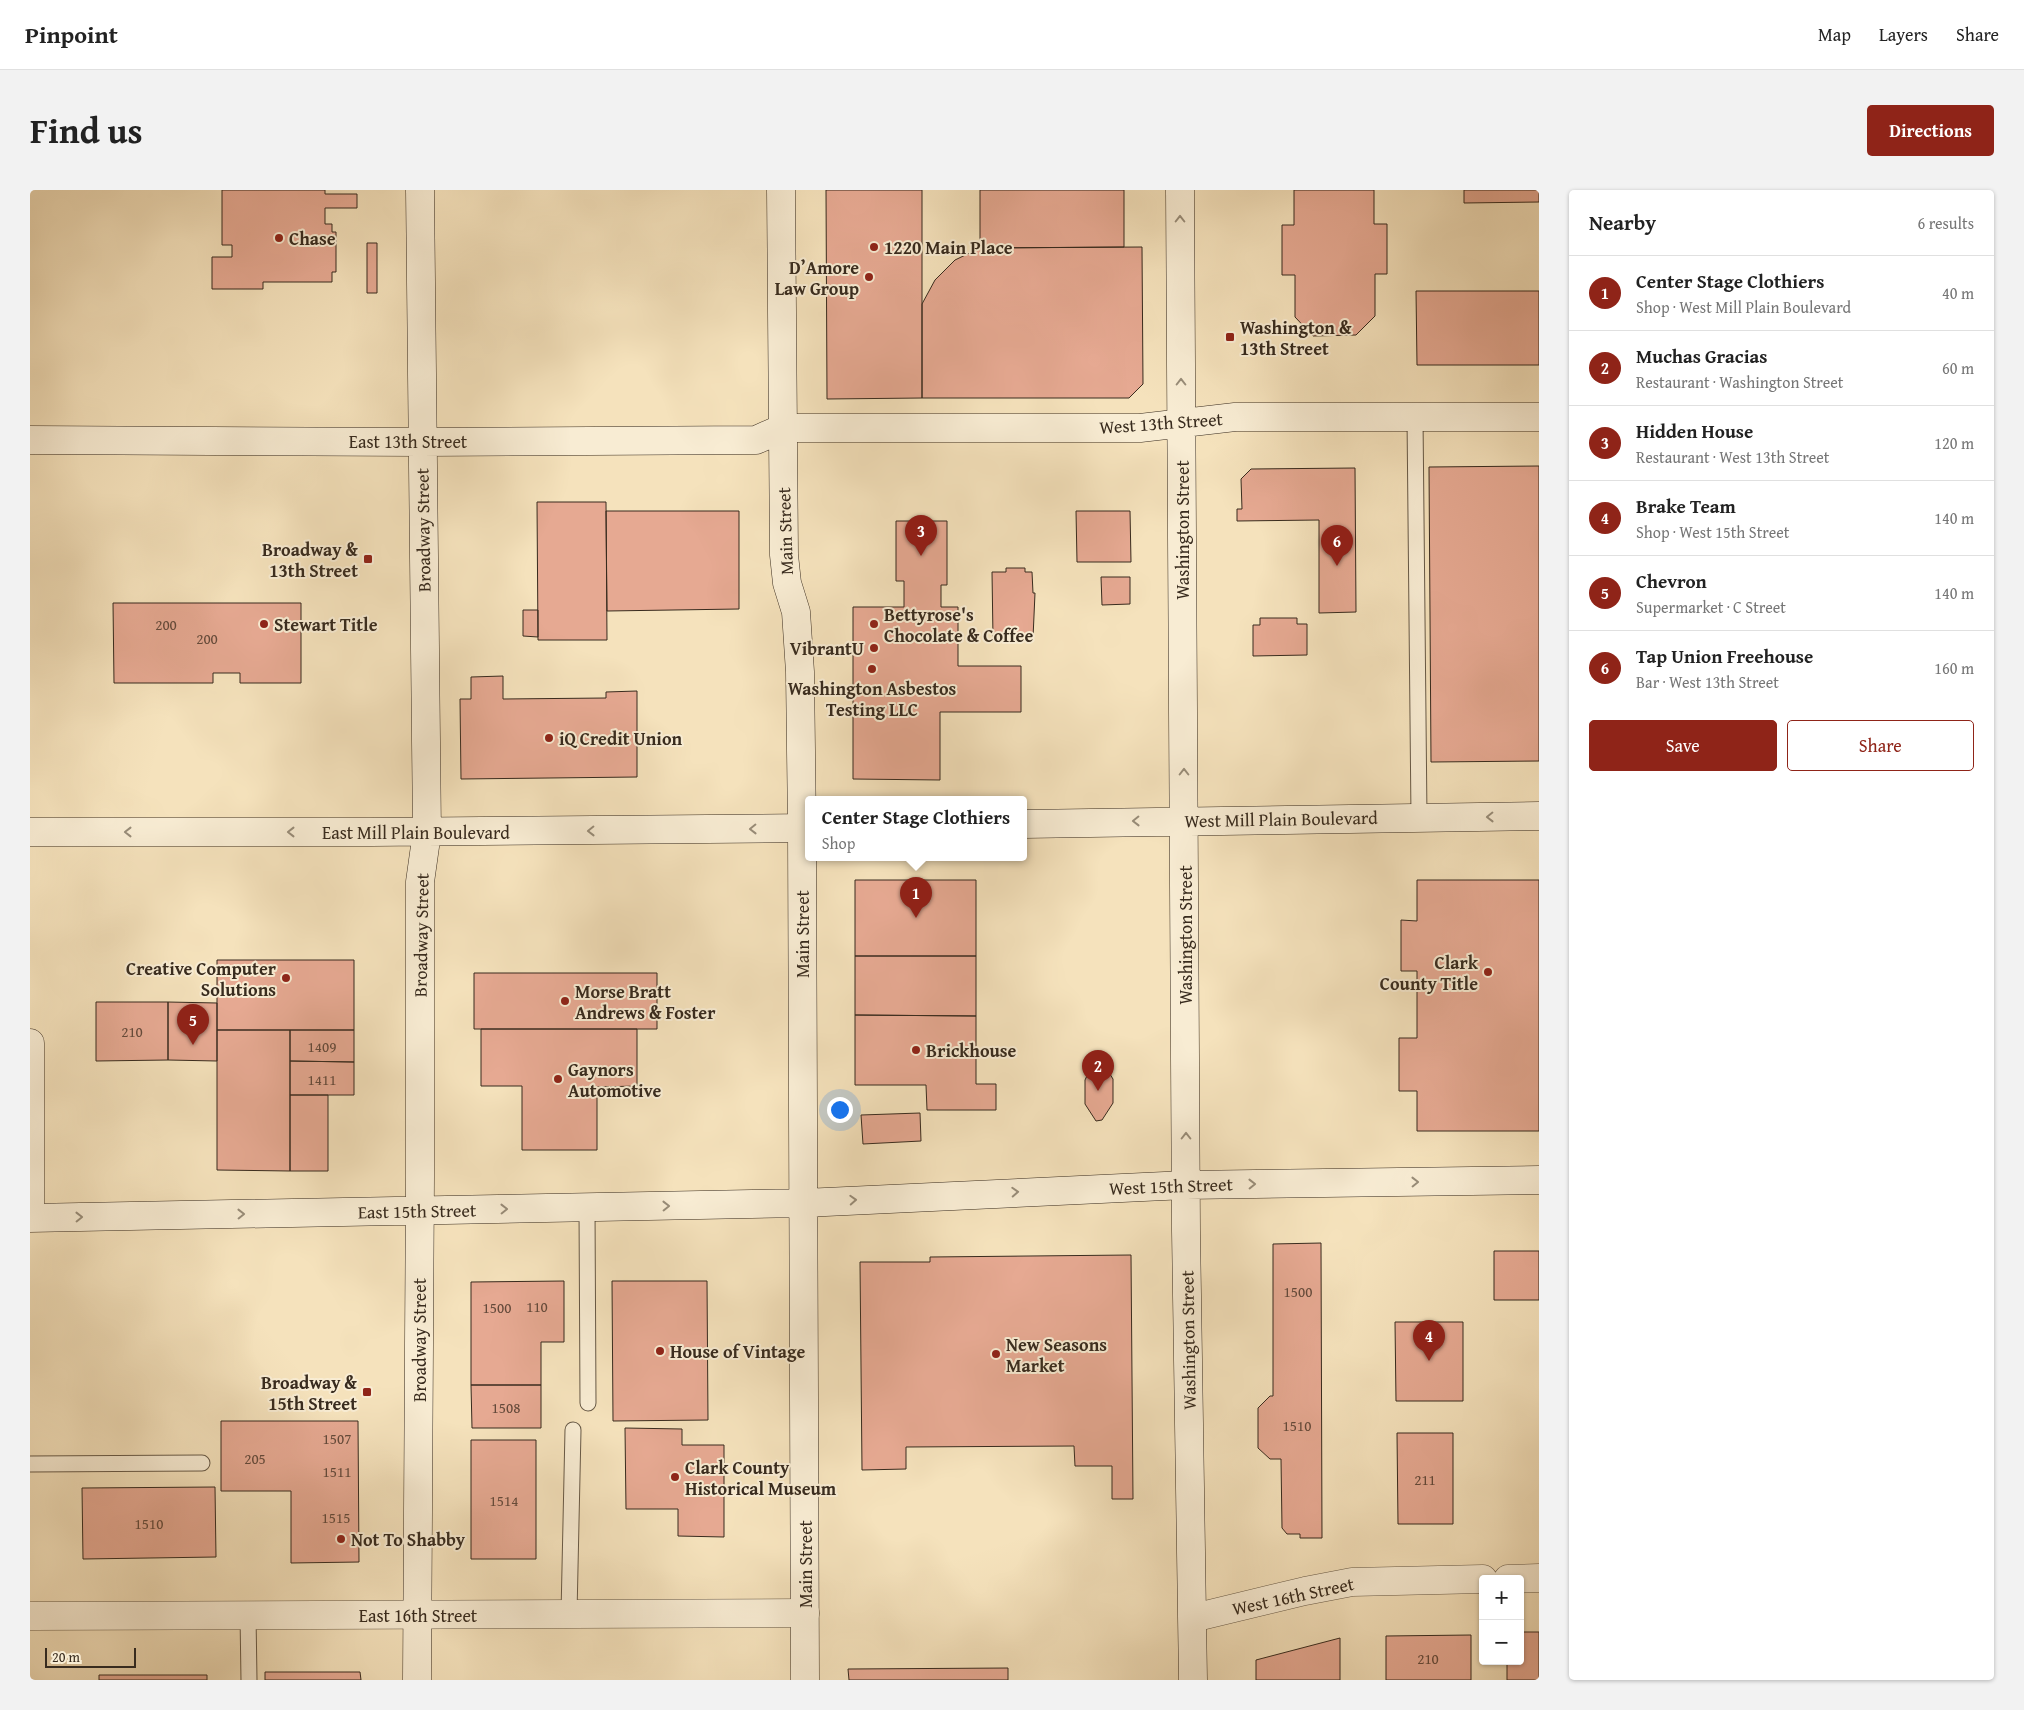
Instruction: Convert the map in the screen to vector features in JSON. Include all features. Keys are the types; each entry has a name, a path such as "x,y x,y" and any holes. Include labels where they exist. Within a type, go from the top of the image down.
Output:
{"street":[{"name":"Broadway Street","path":"417,1680 420,882 427,832 420,190"},
{"name":"Main Street","path":"781,190 784,555 787,584 796,612 799,631 805,828 805,1680"},
{"name":"Washington Street","path":"1180,190 1186,1185 1193,1680"},
{"name":"West 13th Street","path":"783,428 1140,428 1235,417 1539,417"},
{"name":"East 13th Street","path":"30,440 422,442 756,440 783,428"},
{"name":"West Mill Plain Boulevard","path":"1027,824 1539,816"},
{"name":"East Mill Plain Boulevard","path":"30,832 427,832 805,828"},
{"path":"30,1042 30,1210"},
{"name":"West 15th Street","path":"804,1203 1186,1185 1539,1180"},
{"name":"East 15th Street","path":"30,1218 804,1203"},
{"path":"1524,1578 1539,1578"},
{"name":"West 16th Street","path":"1193,1618 1305,1591 1352,1582 1479,1580"},
{"name":"East 16th Street","path":"30,1616 805,1613"}],"lane":[{"path":"1415,417 1419,818"},
{"path":"586,1207 588,1403"},
{"path":"569,1614 573,1430"},
{"path":"30,1464 202,1463"},
{"path":"248,1615 249,1680"}],"building":[{"name":"Chase","path":"222,190 325,190 325,194 357,194 357,208 325,208 325,224 332,224 332,232 336,232 336,272 332,272 332,282 263,282 263,289 212,289 212,257 232,257 232,245 222,245"},
{"name":"1220 Main Place","path":"826,190 922,190 922,398 827,399"},
{"path":"980,190 1124,190 1124,247 980,248"},
{"path":"1294,190 1374,190 1374,224 1387,224 1387,274 1375,274 1375,316 1356,335 1313,336 1295,317 1295,275 1282,275 1282,225 1294,225"},
{"path":"1464,190 1539,190 1539,202 1464,203"},
{"path":"367,243 377,243 377,293 367,293"},
{"path":"1142,247 1143,384 1129,398 922,398 922,304 935,280 955,260 980,248"},
{"path":"1416,291 1539,291 1539,365 1417,365"},
{"path":"1539,466 1539,761 1431,762 1429,467"},
{"path":"1355,468 1356,612 1319,613 1319,520 1237,521 1237,509 1242,509 1241,479 1251,469"},
{"path":"537,502 606,502 607,640 538,640"},
{"path":"606,511 739,511 739,609 607,611"},
{"path":"1076,511 1130,511 1131,562 1077,562"},
{"path":"896,521 947,521 947,585 941,585 941,607 958,607 958,666 1021,666 1021,712 940,712 940,780 853,779 853,607 904,607 904,581 896,581"},
{"path":"1006,568 1025,568 1025,572 1032,572 1033,593 1035,593 1033,638 993,638 992,572 1006,572"},
{"path":"1101,577 1130,577 1130,604 1102,605"},
{"path":"113,603 301,603 301,683 240,683 240,673 213,673 213,683 114,683"},
{"path":"523,610 538,610 538,637 523,636"},
{"path":"1260,618 1297,618 1297,624 1307,624 1307,655 1253,656 1253,625 1260,625"},
{"name":"iQ Credit Union","path":"503,676 503,699 606,698 606,692 637,691 637,777 461,779 460,699 471,699 471,677"},
{"path":"855,880 976,880 976,956 855,956"},
{"path":"1417,880 1539,880 1539,1131 1417,1131 1417,1091 1399,1091 1399,1038 1417,1038 1417,971 1401,971 1401,920 1417,921"},
{"path":"855,956 976,956 976,1016 855,1015"},
{"name":"Creative Computer Solutions","path":"217,960 354,960 354,1030 217,1030"},
{"name":"Morse Bratt Andrews & Foster","path":"474,973 657,973 657,1029 474,1029"},
{"path":"96,1002 168,1002 168,1060 96,1061"},
{"path":"168,1002 217,1003 217,1061 168,1060"},
{"name":"Brickhouse","path":"855,1015 976,1016 976,1084 996,1084 996,1110 927,1110 926,1085 855,1085"},
{"path":"481,1029 637,1029 637,1086 597,1087 597,1150 522,1150 522,1086 481,1086"},
{"path":"217,1030 290,1030 290,1171 217,1170"},
{"path":"290,1030 354,1030 354,1062 290,1061"},
{"path":"1101,1060 1113,1079 1113,1103 1102,1120 1096,1121 1085,1104 1085,1080 1094,1061"},
{"path":"290,1061 354,1062 354,1095 290,1095"},
{"path":"290,1095 328,1095 328,1171 290,1171"},
{"path":"920,1113 921,1141 863,1144 861,1115"},
{"path":"1321,1243 1322,1538 1300,1538 1300,1534 1287,1534 1282,1528 1281,1459 1270,1459 1258,1448 1258,1408 1270,1396 1273,1396 1273,1244"},
{"path":"1494,1251 1539,1251 1539,1300 1494,1300"},
{"name":"New Seasons Market","path":"1131,1255 1133,1499 1112,1499 1112,1466 1075,1466 1074,1446 906,1447 906,1469 862,1470 860,1262 930,1262 930,1257"},
{"path":"564,1281 564,1342 541,1342 541,1385 471,1385 471,1282"},
{"name":"House of Vintage","path":"612,1281 707,1281 708,1420 613,1421"},
{"path":"1395,1322 1463,1322 1463,1401 1396,1401"},
{"path":"471,1385 541,1385 541,1428 472,1428"},
{"path":"221,1421 358,1421 359,1562 291,1563 291,1491 221,1491"},
{"name":"Clark County Historical Museum","path":"625,1428 682,1429 682,1445 724,1445 724,1537 678,1536 678,1509 626,1509"},
{"path":"1397,1433 1453,1433 1453,1524 1398,1524"},
{"path":"471,1440 536,1440 536,1559 471,1559"},
{"path":"215,1487 216,1557 83,1559 82,1488"},
{"path":"1524,1632 1539,1632 1539,1680 1507,1680 1507,1665 1524,1665"},
{"path":"1471,1635 1471,1680 1386,1680 1386,1636"},
{"path":"1340,1638 1340,1680 1256,1680 1256,1660"},
{"path":"1008,1668 1008,1680 849,1680 848,1669"},
{"path":"265,1672 360,1672 361,1680 265,1680"},
{"path":"99,1675 207,1675 207,1680 99,1680"}],"place":[{"name":"Chase","path":"279,238"},
{"name":"1220 Main Place","path":"874,247"},
{"name":"D’Amore Law Group","path":"869,277"},
{"name":"Washington & 13th Street","path":"1230,337"},
{"name":"Hidden House","path":"921,556"},
{"name":"Broadway & 13th Street","path":"368,559"},
{"name":"Tap Union Freehouse","path":"1337,566"},
{"name":"Stewart Title","path":"264,624"},
{"name":"Bettyrose's Chocolate & Coffee","path":"874,624"},
{"name":"VibrantU","path":"874,648"},
{"name":"Washington Asbestos Testing LLC","path":"872,669"},
{"name":"iQ Credit Union","path":"549,738"},
{"name":"Center Stage Clothiers","path":"916,918"},
{"name":"Clark County Title","path":"1488,972"},
{"name":"Creative Computer Solutions","path":"286,978"},
{"name":"Morse Bratt Andrews & Foster","path":"565,1001"},
{"name":"Chevron","path":"193,1045"},
{"name":"Brickhouse","path":"916,1050"},
{"name":"Gaynors Automotive","path":"558,1079"},
{"name":"Muchas Gracias","path":"1098,1091"},
{"name":"House of Vintage","path":"660,1351"},
{"name":"New Seasons Market","path":"996,1354"},
{"name":"Brake Team","path":"1429,1361"},
{"name":"Broadway & 15th Street","path":"367,1392"},
{"name":"Clark County Historical Museum","path":"675,1477"},
{"name":"Not To Shabby","path":"341,1539"}]}
